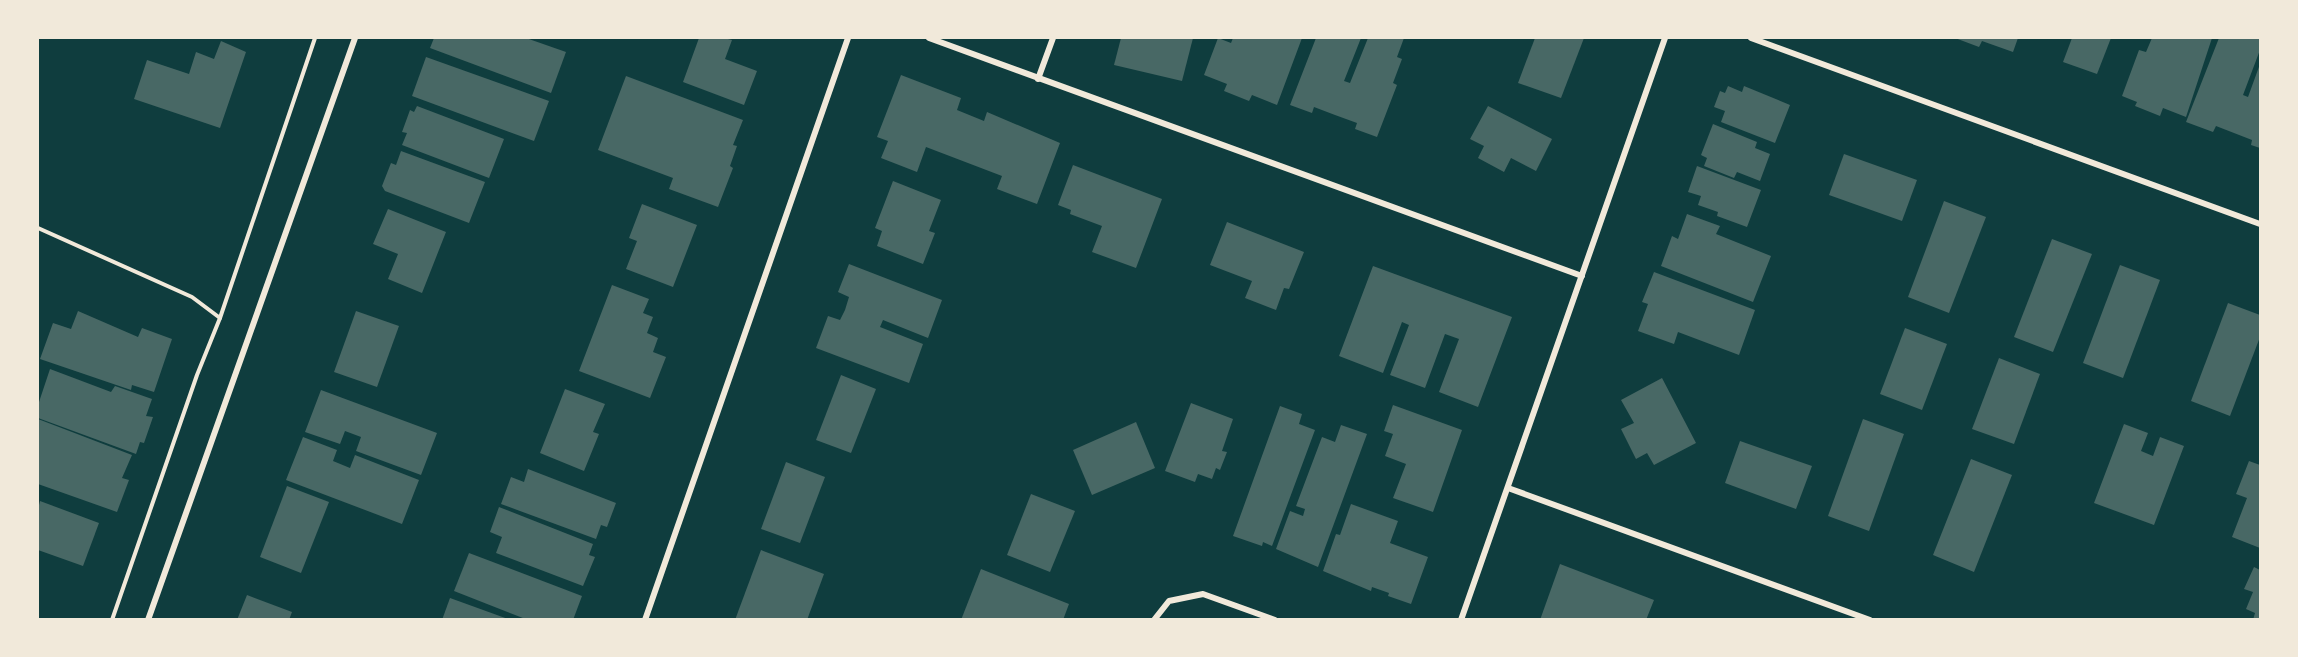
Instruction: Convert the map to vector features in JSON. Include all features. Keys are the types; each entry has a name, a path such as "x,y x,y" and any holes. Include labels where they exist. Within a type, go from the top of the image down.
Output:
{"street":[{"path":"148,620 355,38"},
{"path":"645,620 848,38"},
{"path":"929,38 1582,276"},
{"path":"1038,79 1053,38"},
{"path":"1461,620 1665,38"},
{"path":"1751,38 2260,224"},
{"path":"1508,488 1870,620"},
{"path":"1154,620 1169,601 1203,594 1275,620"}],"path":[{"path":"112,620 196,375 220,318 315,38"},
{"path":"38,228 192,297 220,318"}],"building":[{"path":"434,38 526,38 566,52 551,93 430,48"},
{"path":"699,38 732,40 725,59 757,71 744,105 683,82"},
{"path":"1121,38 1193,38 1182,81 1114,65"},
{"path":"1218,38 1231,43 1233,38 1302,38 1277,105 1252,95 1249,101 1224,91 1227,84 1204,75"},
{"path":"1316,38 1361,38 1344,81 1350,83 1368,38 1404,38 1397,57 1402,59 1393,83 1397,85 1377,137 1355,129 1357,123 1314,107 1312,113 1290,105"},
{"path":"1535,38 1584,38 1561,98 1518,83"},
{"path":"1955,38 2018,38 2013,52 1982,41 1979,47"},
{"path":"2072,38 2111,38 2097,74 2063,62"},
{"path":"2152,38 2212,38 2186,117 2163,108 2160,116 2135,106 2137,102 2122,96 2139,50 2146,52"},
{"path":"2219,38 2260,38 2260,50 2243,95 2248,97 2260,64 2260,148 2251,145 2252,140 2216,126 2213,132 2186,122"},
{"path":"221,41 246,52 220,128 134,99 147,60 189,74 196,52 214,59"},
{"path":"426,57 549,101 534,141 412,96"},
{"path":"901,75 961,98 957,110 984,121 987,112 1060,143 1037,204 997,189 1002,176 926,147 917,172 881,158 888,141 877,137"},
{"path":"626,76 743,120 733,145 737,146 730,166 733,168 718,207 669,189 673,178 598,150"},
{"path":"1728,86 1742,92 1744,86 1790,105 1775,143 1721,122 1725,111 1714,107 1720,91 1725,93"},
{"path":"417,106 504,139 489,178 402,145 407,133 402,132 410,110 414,112"},
{"path":"1488,106 1552,139 1536,171 1511,158 1504,172 1478,158 1484,146 1470,139"},
{"path":"1713,124 1757,142 1755,148 1770,154 1760,181 1737,172 1734,178 1704,166 1707,158 1701,155"},
{"path":"401,151 485,182 469,223 385,191 382,186 391,163 396,165"},
{"path":"1844,154 1917,180 1902,221 1829,195"},
{"path":"1073,165 1162,199 1136,268 1092,252 1102,226 1070,214 1071,210 1058,205"},
{"path":"1697,166 1761,190 1747,227 1717,216 1718,212 1698,205 1701,196 1688,192"},
{"path":"893,181 941,200 929,231 935,233 923,264 877,246 882,231 875,228"},
{"path":"1944,201 1986,217 1949,313 1908,297"},
{"path":"642,204 697,225 673,287 626,269 637,241 629,238"},
{"path":"388,209 446,232 422,293 388,279 398,254 373,244"},
{"path":"1687,214 1720,226 1716,234 1771,256 1753,302 1661,266 1672,236 1678,239"},
{"path":"1227,222 1304,252 1289,289 1284,288 1276,310 1245,298 1252,281 1210,265"},
{"path":"2052,239 2092,254 2053,352 2014,337"},
{"path":"849,264 942,300 928,338 883,320 880,327 923,344 909,383 816,348 828,316 840,320 845,310 849,297 838,292"},
{"path":"2120,265 2160,280 2123,378 2083,363"},
{"path":"1373,266 1512,317 1478,407 1439,392 1459,339 1445,334 1425,388 1390,375 1409,325 1402,322 1383,373 1339,356"},
{"path":"1654,272 1755,310 1739,355 1678,332 1674,344 1638,331 1648,304 1642,302"},
{"path":"612,285 649,299 643,313 653,317 647,333 658,338 653,352 666,357 650,398 579,371"},
{"path":"2228,303 2260,315 2260,337 2230,416 2191,401"},
{"path":"78,311 138,337 142,328 172,339 154,392 132,385 131,390 40,359 53,323 71,329"},
{"path":"356,311 399,326 377,387 334,372"},
{"path":"1905,328 1947,344 1922,410 1880,394"},
{"path":"1999,358 2040,374 2014,444 1972,429"},
{"path":"50,369 111,392 115,386 152,399 146,416 153,417 144,443 140,442 136,454 38,418 38,405"},
{"path":"841,375 876,389 851,453 816,440"},
{"path":"1662,378 1696,443 1654,465 1647,453 1636,459 1621,429 1634,423 1621,400"},
{"path":"565,389 605,404 593,432 599,434 584,471 540,453"},
{"path":"321,390 437,433 421,475 356,451 361,437 345,431 340,444 305,432"},
{"path":"1191,403 1233,419 1222,451 1227,452 1220,470 1216,468 1212,479 1198,474 1195,482 1165,471"},
{"path":"1393,405 1462,430 1433,512 1393,498 1406,464 1385,456 1393,434 1384,431"},
{"path":"1280,406 1302,414 1299,424 1315,430 1272,546 1263,542 1262,546 1233,536"},
{"path":"38,419 132,455 122,478 129,480 117,512 38,484"},
{"path":"1863,419 1904,434 1869,531 1828,516"},
{"path":"1136,422 1155,468 1092,495 1073,450"},
{"path":"2124,424 2148,433 2141,451 2153,456 2160,437 2184,446 2154,525 2094,503"},
{"path":"1341,425 1367,434 1318,567 1276,549 1290,511 1303,516 1305,509 1296,506 1322,437 1335,442"},
{"path":"303,437 337,450 333,461 350,468 355,455 419,480 402,524 286,480"},
{"path":"1740,441 1812,466 1796,509 1725,483"},
{"path":"1971,459 2012,475 1974,572 1933,555"},
{"path":"2249,461 2260,465 2260,548 2232,537 2247,498 2236,494"},
{"path":"786,462 825,477 800,543 761,529"},
{"path":"528,469 616,503 607,527 601,525 596,539 501,504 511,477 524,482"},
{"path":"287,486 329,502 301,573 260,557"},
{"path":"1031,494 1075,511 1050,572 1007,555"},
{"path":"40,501 99,523 83,566 38,550"},
{"path":"1351,504 1398,521 1390,543 1428,557 1411,604 1388,596 1389,593 1372,587 1371,591 1323,571 1336,534 1340,535"},
{"path":"499,507 593,544 589,555 595,557 583,586 496,553 502,537 490,532"},
{"path":"761,550 824,574 807,620 735,620"},
{"path":"469,553 582,596 573,620 528,620 454,591"},
{"path":"1560,564 1654,600 1646,620 1540,620"},
{"path":"2254,567 2260,570 2260,620 2253,620 2255,613 2246,609 2253,592 2244,589"},
{"path":"981,569 1069,604 1063,620 961,620"},
{"path":"247,595 292,612 289,620 237,620"},
{"path":"450,598 508,619 508,620 442,620"}]}
